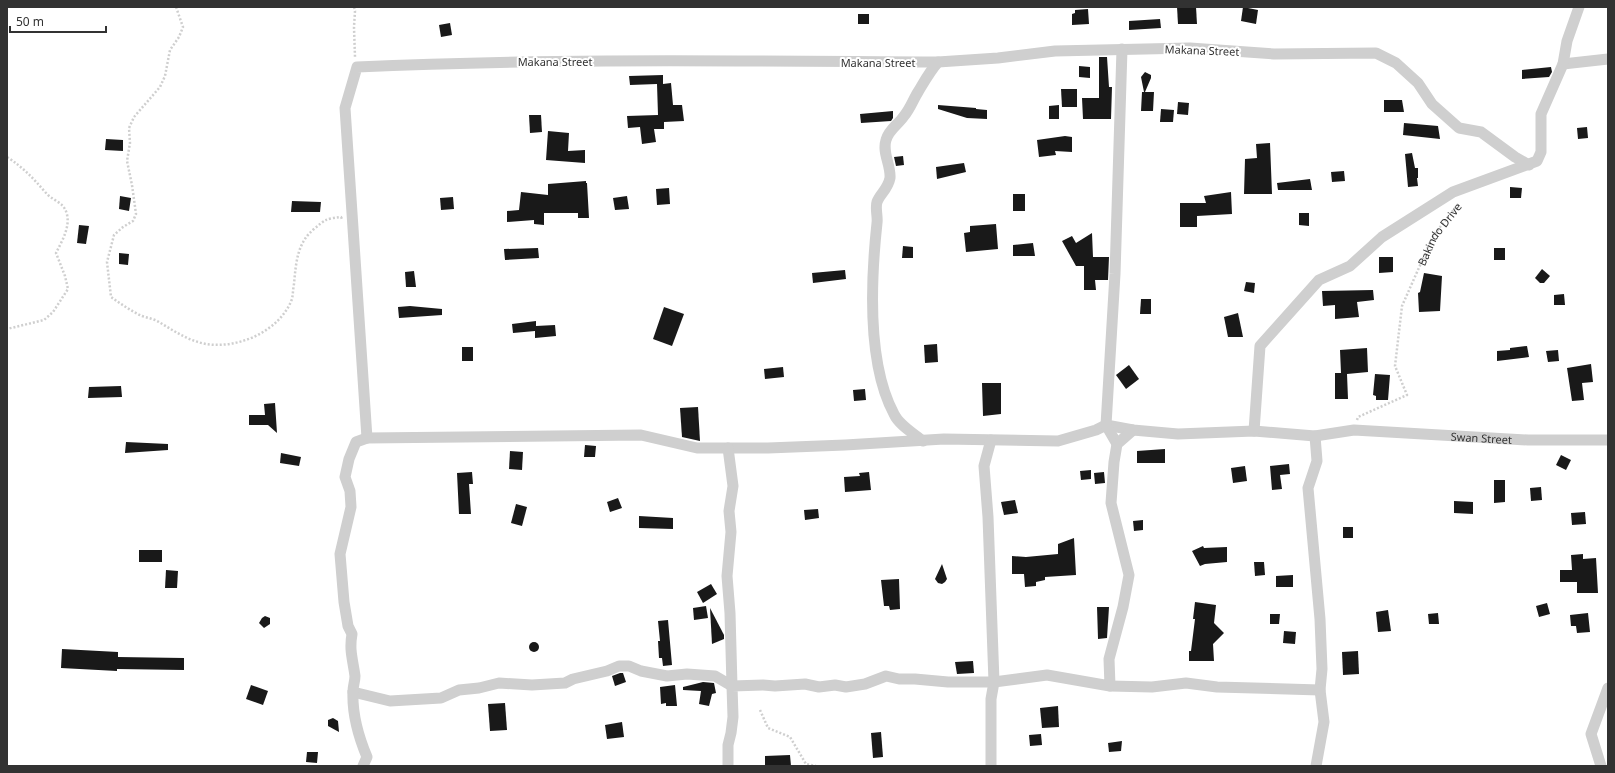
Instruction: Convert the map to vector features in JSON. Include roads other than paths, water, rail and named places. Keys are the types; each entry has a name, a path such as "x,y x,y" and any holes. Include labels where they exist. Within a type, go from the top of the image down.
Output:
{"street":[{"path":"1254,431 1260,346 1319,280 1350,266 1382,237 1453,192 1537,161 1541,152 1541,114 1563,64 1567,41 1579,7"},
{"name":"Makana Street","path":"367,438 345,108 357,67 458,62 544,61 938,62 998,58 1055,51 1190,48 1274,54 1376,53 1396,63 1418,83 1432,104 1459,128 1481,132 1515,157 1529,165"},
{"path":"1110,686 1109,659 1123,607 1129,575 1111,503 1117,444 1106,425 1115,274 1122,49"},
{"path":"1563,64 1608,59"},
{"path":"923,441 903,426 894,416 885,395 880,376 874,333 873,274 878,218 877,202 885,191 890,179 890,167 885,153 885,140 889,132 904,118 930,72 938,62"},
{"path":"363,766 367,757 357,720 353,692 355,677 352,662 352,634 348,626 344,602 340,554 351,507 350,491 345,477 346,469 356,442 367,438 641,435 698,448 845,445 944,439 1058,441 1096,430 1106,425"},
{"name":"Swan Street","path":"1106,425 1133,430 1178,434 1254,431 1315,436 1354,430 1528,440 1608,440"},
{"path":"1117,444 1133,430"},
{"path":"1315,436 1317,461 1308,488 1320,619 1322,669 1320,690 1324,722 1316,766"},
{"path":"991,440 984,466 988,517 994,682 991,699 991,766"},
{"path":"728,448 733,486 729,511 731,532 727,576 730,613 732,686 732,733 728,745 728,766"},
{"path":"353,692 390,701 441,698 459,690 478,688 499,683 532,685 565,683 573,679 607,671 619,666 629,666 642,671 667,676 687,674 715,676 732,686 805,684 819,687 835,685 846,687 865,684 886,676 899,679 948,682 994,682 1047,675 1110,686 1152,687 1186,683 1217,688 1320,690"},
{"path":"1601,766 1591,734 1608,688"}]}
